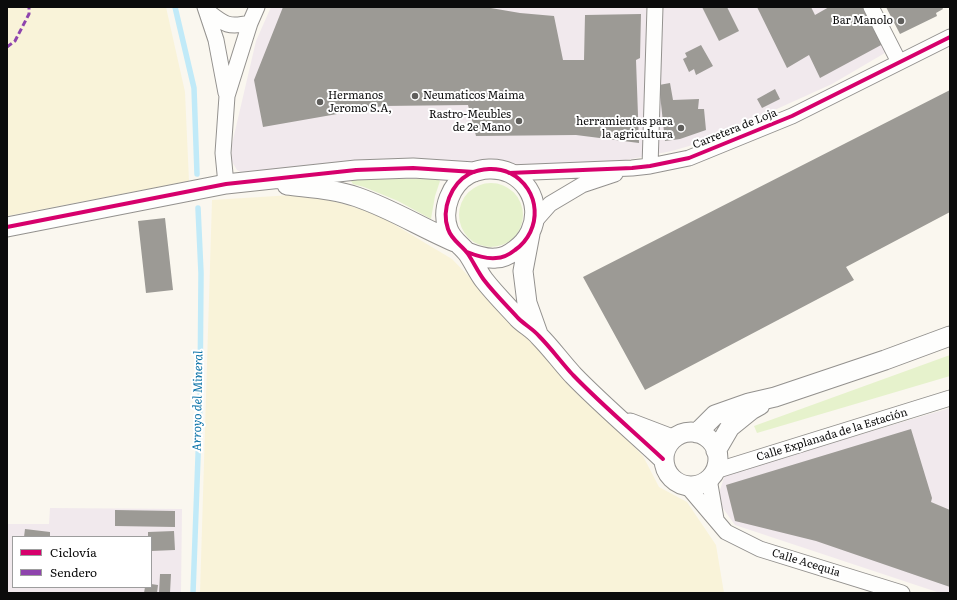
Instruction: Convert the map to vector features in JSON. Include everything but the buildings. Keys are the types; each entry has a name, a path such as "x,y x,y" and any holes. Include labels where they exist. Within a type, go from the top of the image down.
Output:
{"street":[{"path":"226,96 250,23 257,7"},
{"path":"650,166 655,7"},
{"path":"871,7 899,62"},
{"path":"206,8 223,23 236,26 250,23"},
{"path":"206,8 216,40 226,96 223,153 226,184"},
{"name":"Carretera de Loja","path":"509,173 632,168 689,158 792,116 950,37"},
{"path":"916,54 950,47"},
{"path":"7,228 226,184 356,170 413,168 474,172 496,169 509,173 521,181 530,193 535,206 533,228 524,271 527,303 538,334"},
{"path":"254,181 333,190 356,196 399,214 481,258 497,258 510,254 522,246 550,204 582,185 632,168"},
{"path":"474,172 457,183 449,197 445,213 448,228 484,280 519,319 538,334 572,375 664,459"},
{"path":"697,433 715,415 749,402 776,397 950,336"},
{"path":"716,451 730,427 752,410 776,397"},
{"name":"Calle Explanada de la Estación","path":"712,475 950,398"},
{"path":"618,418 672,439"},
{"path":"688,432 697,433 705,436 711,442 716,451 718,461 712,475 699,485 687,486 675,481 666,472 664,459 667,446 672,439 688,432"},
{"path":"712,475 717,520"},
{"name":"Calle Acequia","path":"687,486 726,532 760,549 902,593"}],"shaded area":[{"path":"7,7 166,7 185,92 189,181 7,216"},
{"path":"271,7 868,7 890,50 832,84 706,141 672,151 626,160 540,165 389,162 244,174 237,170 231,160 232,144 256,41"},
{"path":"308,194 375,213 452,259 643,456 659,487 687,502 716,545 724,593 200,593 212,200"},
{"path":"950,408 950,593 940,593 735,525 717,500 725,474"},
{"path":"50,508 182,509 181,593 7,593 7,524 49,524"}],"green space":[{"path":"354,179 437,179 440,181 435,196 431,219 398,201 353,184 351,181"},
{"path":"485,183 497,183 514,192 521,203 523,215 521,227 514,238 497,247 485,247 473,242 464,233 459,221 459,209 464,197 473,188"},
{"path":"950,355 950,376 757,433 754,426"}],"waterway":[{"name":"Arroyo del Mineral","path":"175,7 194,88 197,174"},
{"name":"Arroyo del Mineral","path":"193,593 200,402 201,273 198,208"}],"marked path":[{"path":"7,47 15,41 29,14 29,7"}],"cycle path":[{"path":"509,173 632,168 689,158 792,116 950,37"},
{"path":"7,227 226,184 356,170 413,168 474,172"},
{"path":"467,252 489,258 504,257 524,242 530,232 534,221 535,210 533,199 528,189 520,180 510,173 494,169 484,169 469,174 463,178 457,184 449,198 447,205 446,221 450,233 468,254 480,274 496,295 518,318 548,345 584,386 663,459"}],"place":[{"name":"Bar Manolo","path":"901,21"},
{"name":"Neumaticos Maima","path":"415,96"},
{"name":"Hermanos Jeromo S.A,","path":"320,102"},
{"name":"Rastro-Meubles de 2e Mano","path":"519,121"},
{"name":"herramientas para la agricultura","path":"681,128"}]}
